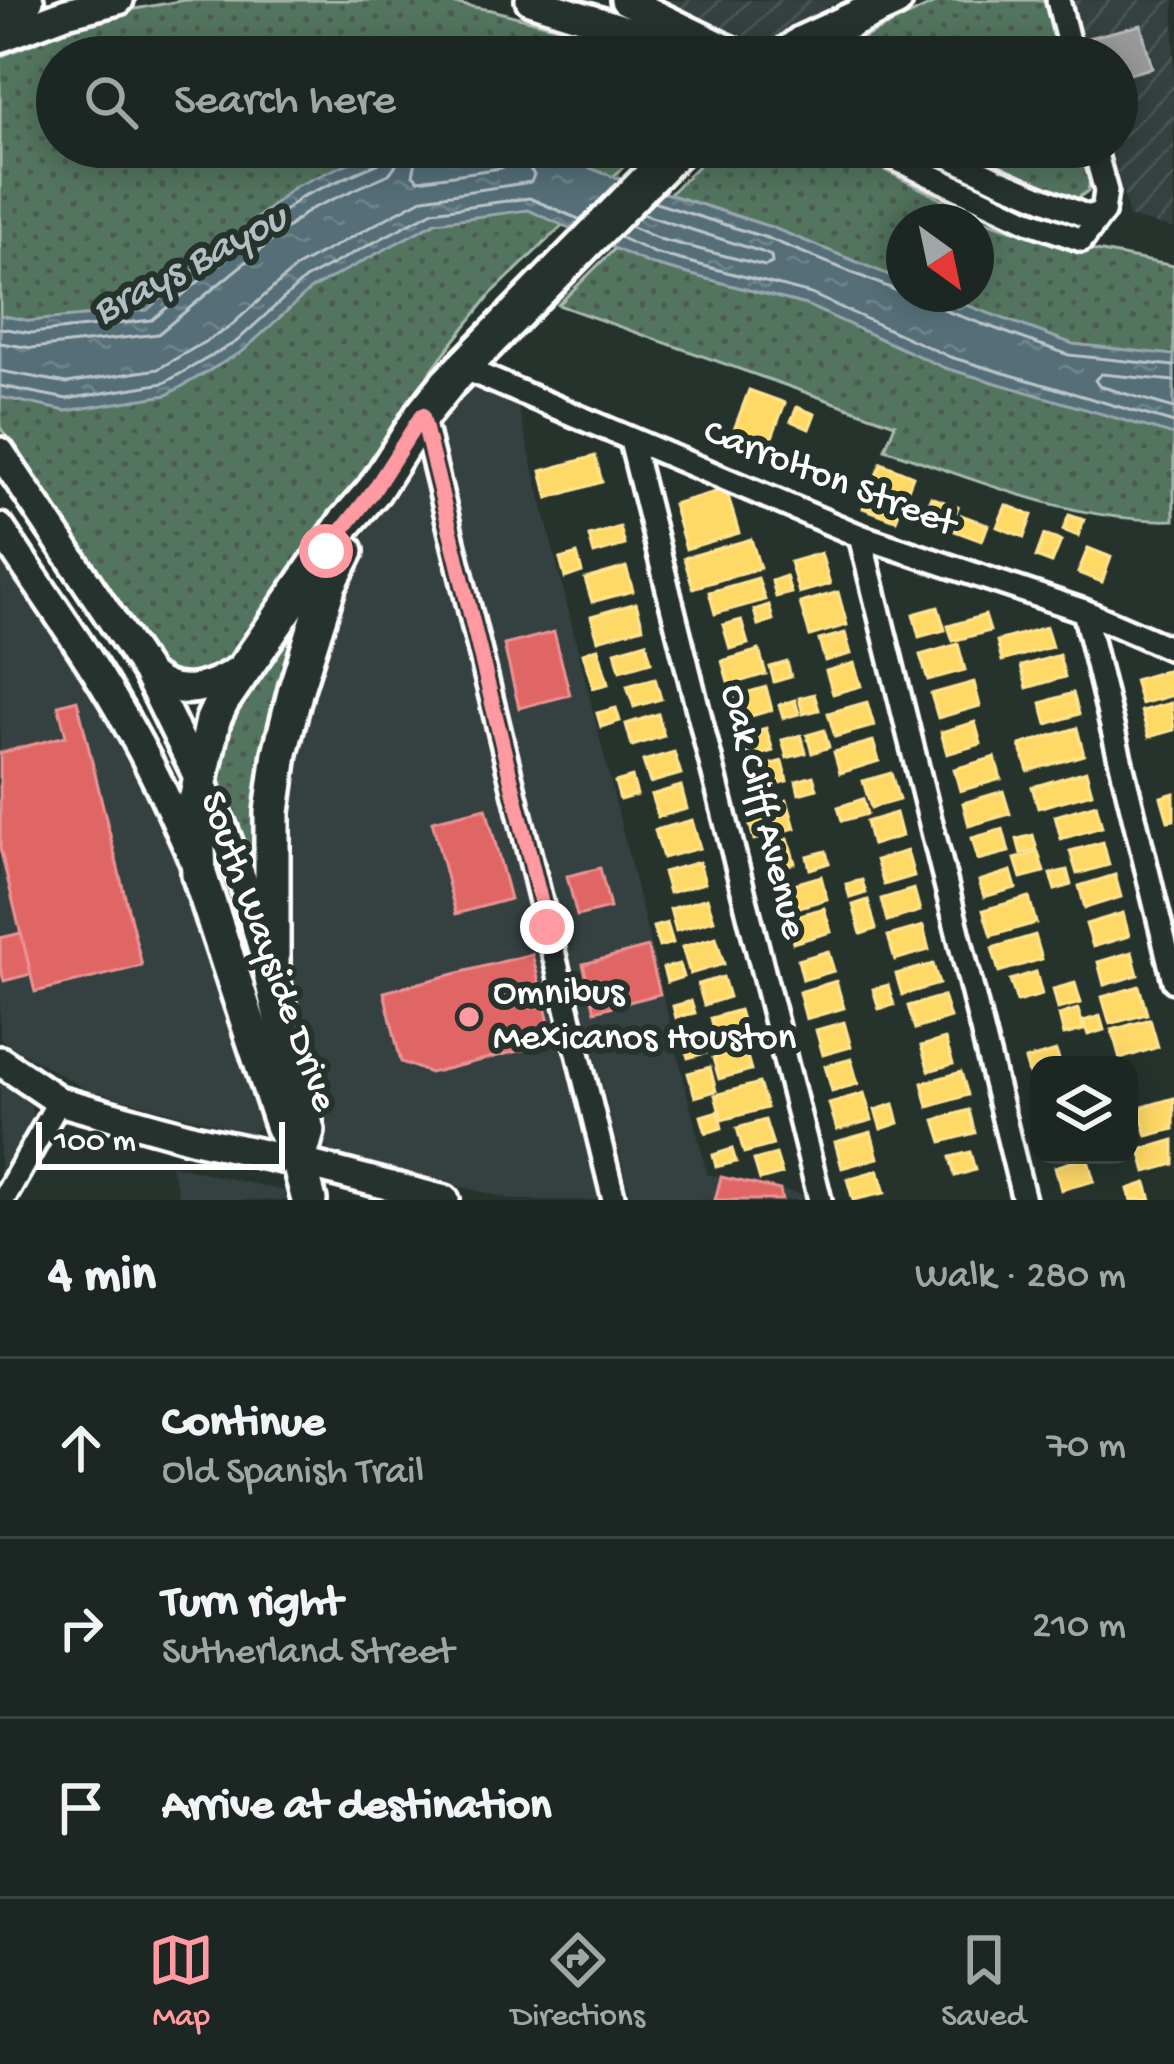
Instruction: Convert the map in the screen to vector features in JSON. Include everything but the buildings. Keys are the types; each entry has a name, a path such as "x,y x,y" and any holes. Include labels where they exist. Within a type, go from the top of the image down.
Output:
{"main road":[{"path":"0,10 28,0"},
{"path":"0,38 64,7 118,0"},
{"path":"530,0 641,36"},
{"path":"625,0 700,36"},
{"path":"817,36 895,0"},
{"path":"272,979 272,812 280,753 329,584 374,490 422,415 461,367 659,168"},
{"name":"South Wayside Drive","path":"6,461 146,671 221,824 272,979 308,1131 299,1162"},
{"path":"199,874 196,801 213,720 345,523 374,490"},
{"name":"South Wayside Drive","path":"0,529 100,677 166,796 199,874 308,1200"},
{"path":"146,671 154,680 176,689 201,689 247,664"},
{"path":"0,1061 59,1101 445,1200"}],"street":[{"path":"1058,0 1067,36"},
{"path":"915,168 1028,221 1082,240 1103,212 1106,191 1100,168"},
{"path":"973,168 1088,217 1103,212"},
{"name":"Carrolton Street","path":"461,367 860,536 1084,611 1174,650"},
{"path":"422,415 614,1200"},
{"name":"Oak Cliff Avenue","path":"632,441 820,1200"},
{"path":"860,536 1024,1200"},
{"path":"1084,611 1174,980"},
{"path":"3,1200 59,1101"}],"shaded area":[{"path":"661,0 840,0 775,36 744,36"},
{"path":"1072,0 1174,0 1174,229 1129,217 1116,168 1138,168 1138,36 1081,36"},
{"path":"468,387 517,402 707,1174 810,1196 811,1200 631,1200 439,429 452,401"},
{"path":"408,465 423,470 604,1200 515,1200 343,1158 330,1153 321,1136 286,954 283,856 292,772 313,673 350,565 387,493"},
{"path":"0,544 88,676 168,816 266,1117 250,1133 83,1088 0,1039"},
{"path":"0,1077 24,1094 32,1117 0,1179"},
{"path":"171,1165 284,1191 286,1200 180,1200"}],"green space":[{"path":"185,0 432,0 491,10 586,36 49,36 96,16"},
{"path":"941,0 1050,0 1058,36 867,36"},
{"path":"36,42 36,168 622,168 491,294 442,356 392,426 325,539 236,666 182,682 156,667 0,427 0,57"},
{"path":"696,168 880,168 951,204 886,204 886,312 994,312 994,223 1045,241 1174,266 1174,520 1100,515 1064,507 885,449 895,424 558,305"},
{"path":"1007,168 1087,168 1088,191 1078,198 1066,197"},
{"path":"307,601 262,903 213,759 221,729"}],"water":[{"path":"337,168 590,168 771,227 886,274 886,312 985,312 1073,344 1174,355 1174,435 945,368 806,305 650,264 528,210 436,222 311,289 243,351 167,395 66,411 0,397 0,315 30,321 147,310 294,187"}],"place":[{"name":"Omnibus Mexicanos Houston","path":"469,1017"}],"route":[{"path":"326,551 374,490 422,415 547,927"}],"water label":[{"name":"Brays Bayou","path":"191,267"}]}
